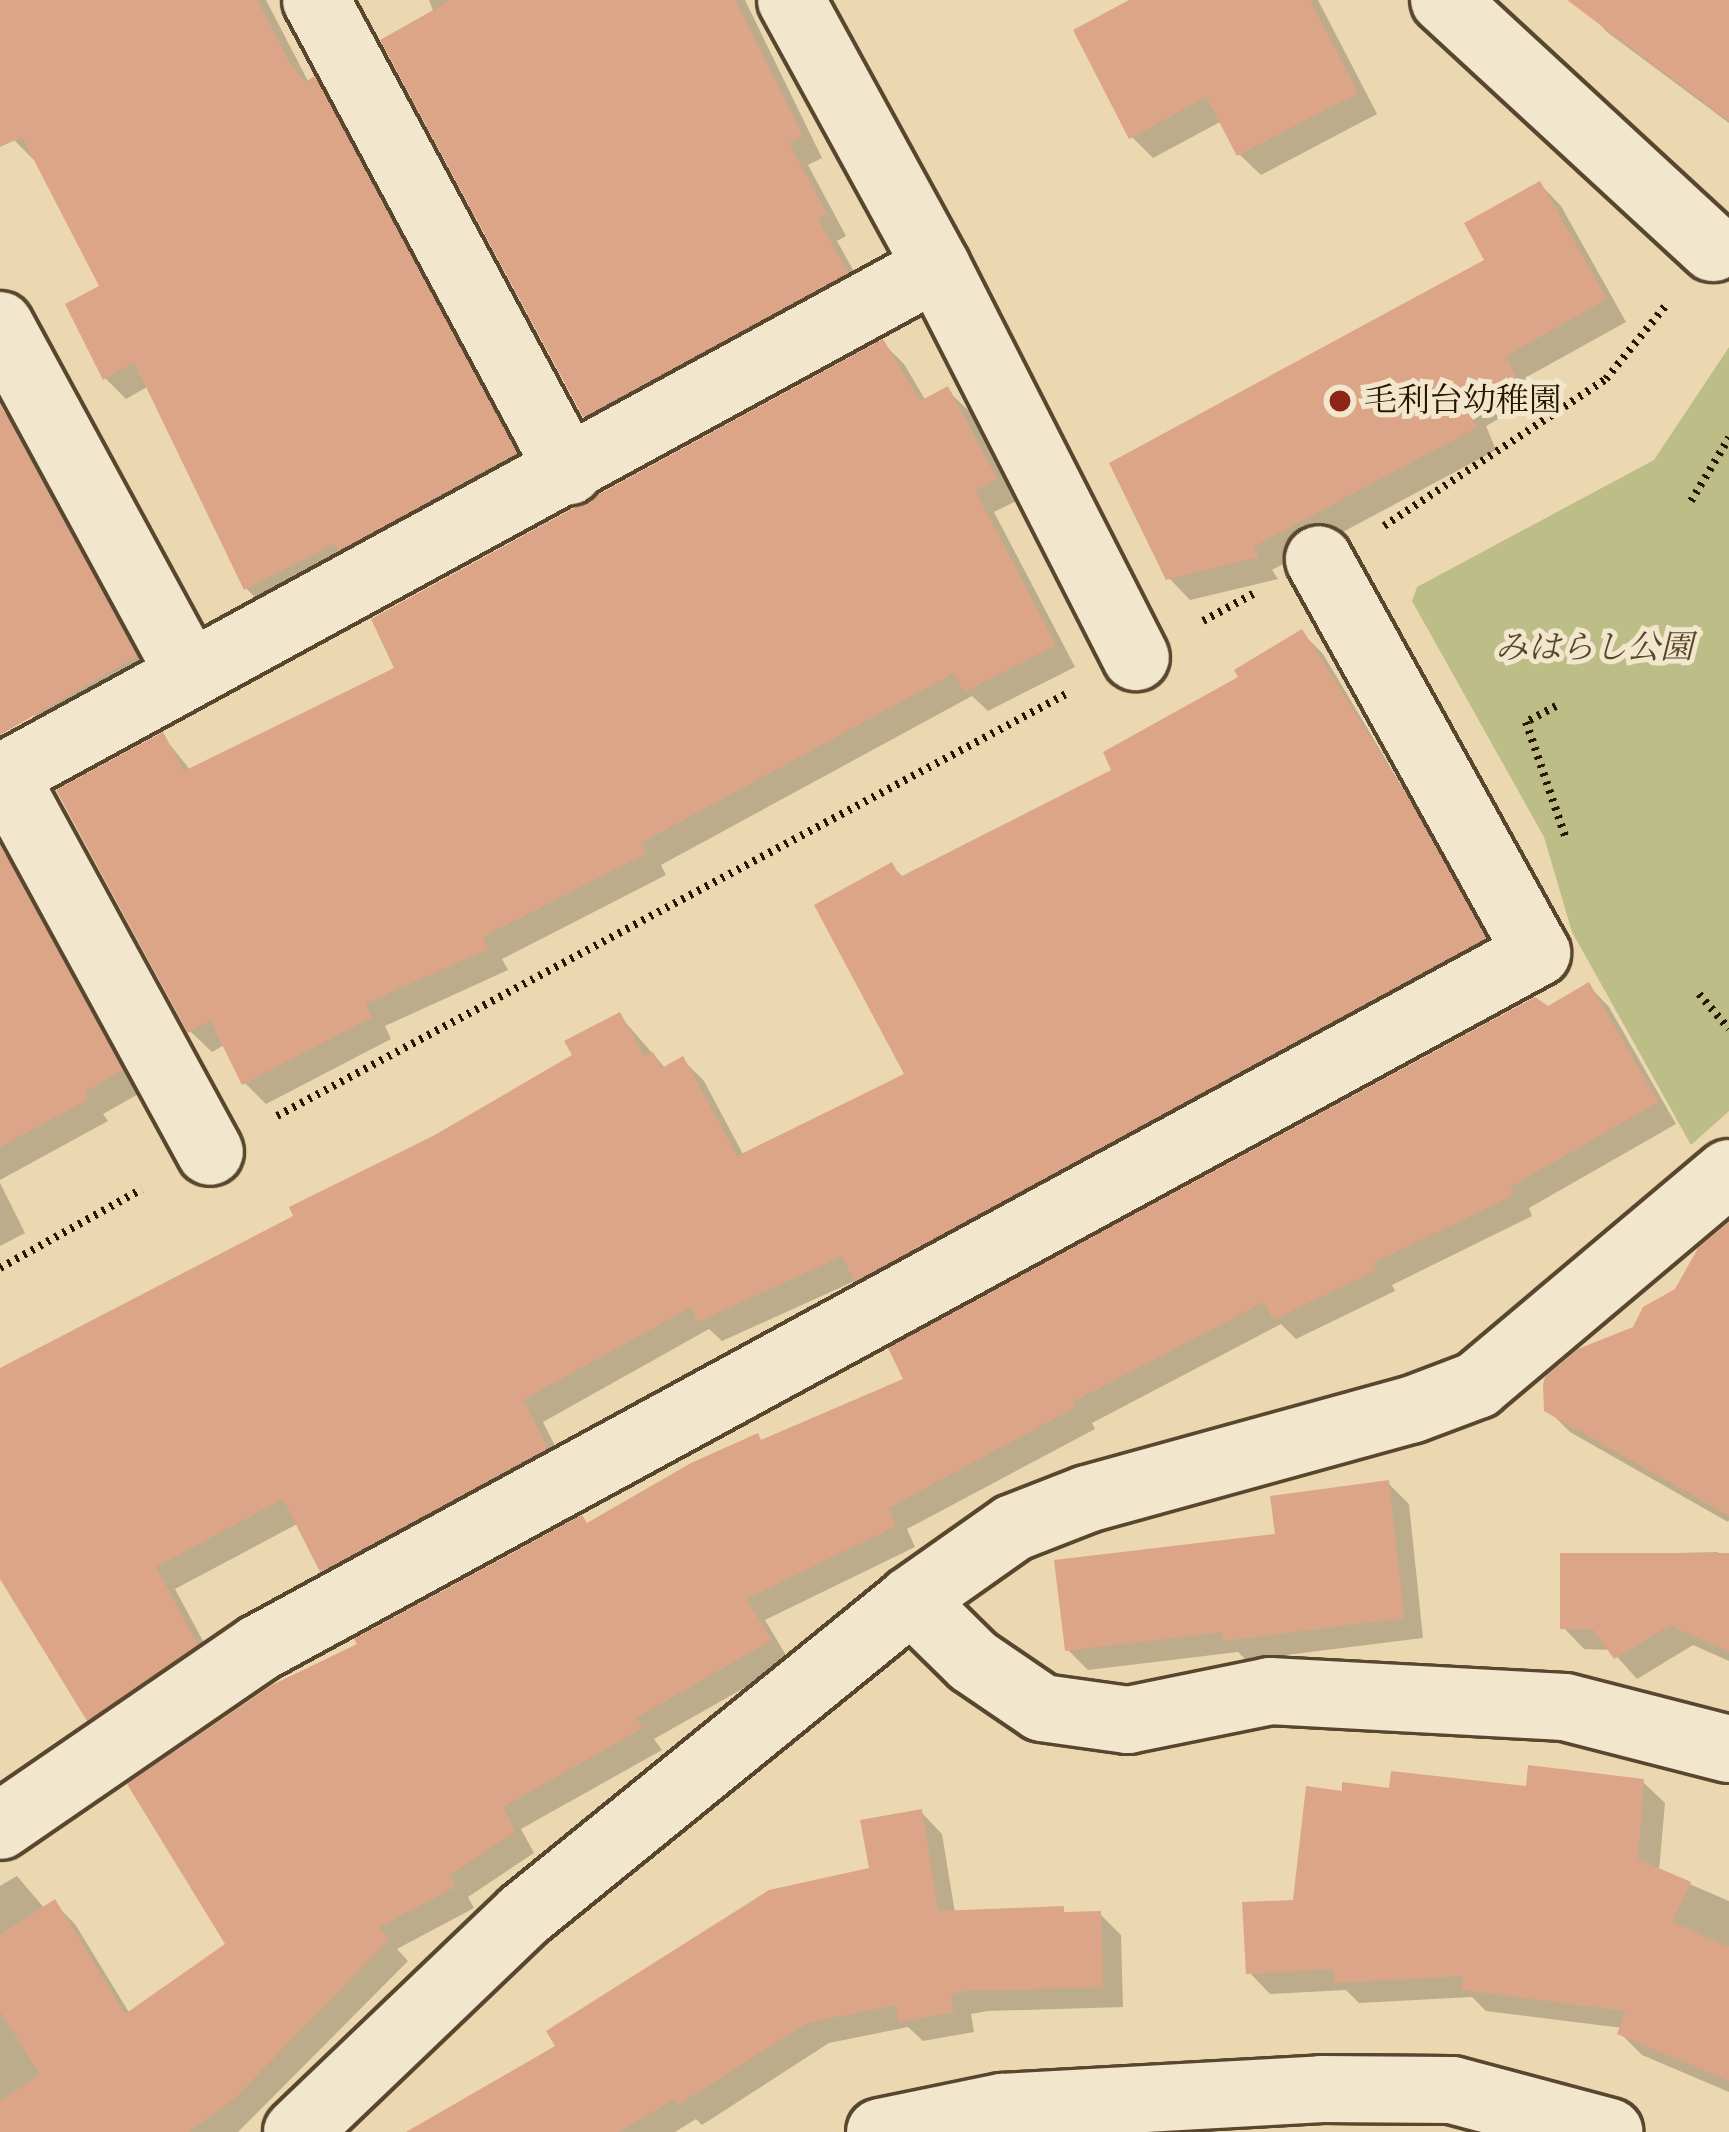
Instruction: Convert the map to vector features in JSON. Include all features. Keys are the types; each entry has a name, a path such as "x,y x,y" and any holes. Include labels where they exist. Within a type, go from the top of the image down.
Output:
{"street":[{"path":"316,0 569,470"},
{"path":"790,0 938,267 1136,657"},
{"path":"1444,0 1713,248"},
{"path":"210,1152 2,777 938,267"},
{"path":"0,325 189,673"},
{"path":"0,1826 259,1648 1537,952 1319,559"},
{"path":"297,2132 524,1915 911,1600 1012,1528 1087,1499 1411,1410 1477,1384 1729,1173"},
{"path":"911,1600 974,1661 1042,1708 1128,1720 1270,1691 1565,1707 1729,1749"},
{"path":"880,2132 1002,2107 1322,2089 1452,2090 1610,2132"}],"path":[{"path":"0,1268 1403,516 1606,379 1713,248"},
{"path":"1691,502 1729,438"},
{"path":"1699,994 1729,1029"}],"green space":[{"name":"みはらし公園","path":"1729,347 1729,1111 1691,1145 1572,932 1544,837 1412,601 1417,587 1654,460"}],"building":[{"path":"0,0 257,0 291,65 305,82 315,76 517,453 338,551 335,543 244,590 134,362 103,380 65,304 99,286 22,137 0,147"},
{"path":"451,0 735,0 803,136 789,143 827,214 818,219 848,273 583,417 380,40"},
{"path":"1129,0 1310,0 1358,93 1237,156 1206,97 1129,139 1073,30"},
{"path":"1567,0 1729,0 1729,121"},
{"name":"毛利台幼稚園","path":"1540,181 1607,299 1506,356 1516,376 1467,404 1476,428 1253,547 1259,557 1166,580 1109,463 1484,260 1464,223"},
{"path":"883,339 920,401 948,386 997,479 975,490 1056,645 964,692 954,673 641,843 647,853 483,937 488,949 365,1004 372,1017 242,1085 210,1020 188,1033 56,790 163,732 184,771 394,668 371,619"},
{"path":"0,404 137,656 0,735"},
{"path":"1302,629 1408,797 1486,938 854,1282 842,1256 698,1322 691,1307 523,1400 548,1448 320,1572 283,1499 156,1567 198,1645 87,1721 0,1579 0,1368 293,1216 289,1207 433,1136 572,1055 564,1041 620,1012 644,1057 653,1052 662,1068 683,1056 737,1156 904,1074 814,905 892,862 900,877 1111,770 1103,752 1238,677 1234,670"},
{"path":"0,845 123,1070 84,1092 89,1099 0,1147"},
{"path":"1589,982 1658,1102 1510,1187 1514,1195 1373,1263 1377,1270 1273,1320 1264,1302 1073,1402 1076,1407 888,1508 896,1526 746,1599 772,1640 636,1718 643,1728 503,1807 515,1832 449,1876 455,1887 379,1927 389,1939 234,2099 189,2132 0,2132 0,2101 40,2075 0,2011 0,1935 55,1899 125,2014 225,1944 127,1784 272,1685 357,1644 354,1639 582,1515 587,1523 691,1463 758,1433 761,1440 903,1379 888,1348 1535,997 1548,1006"},
{"path":"1729,1222 1729,1516 1544,1411 1543,1385 1545,1377 1578,1349 1633,1327 1643,1307 1675,1289 1698,1248"},
{"path":"1389,1480 1404,1618 1223,1641 1222,1632 1065,1651 1054,1560 1275,1534 1270,1496"},
{"path":"1560,1553 1729,1553 1729,1652 1670,1625 1614,1659 1593,1629 1560,1629"},
{"path":"1528,1765 1644,1779 1638,1859 1691,1882 1672,1922 1729,1947 1729,2081 1617,2034 1626,2011 1461,1990 1463,1976 1334,1983 1333,1969 1246,1974 1242,1902 1293,1900 1306,1786 1342,1791 1342,1782 1389,1788 1391,1771 1526,1786"},
{"path":"922,1809 938,1911 1064,1906 1064,1912 1101,1911 1103,1987 965,1991 951,1994 954,2012 899,2022 896,2005 807,2023 678,2105 674,2099 619,2132 406,2132 555,2046 546,2031 769,1890 869,1868 860,1820"}],"place":[{"name":"毛利台幼稚園","path":"1340,401"}]}
